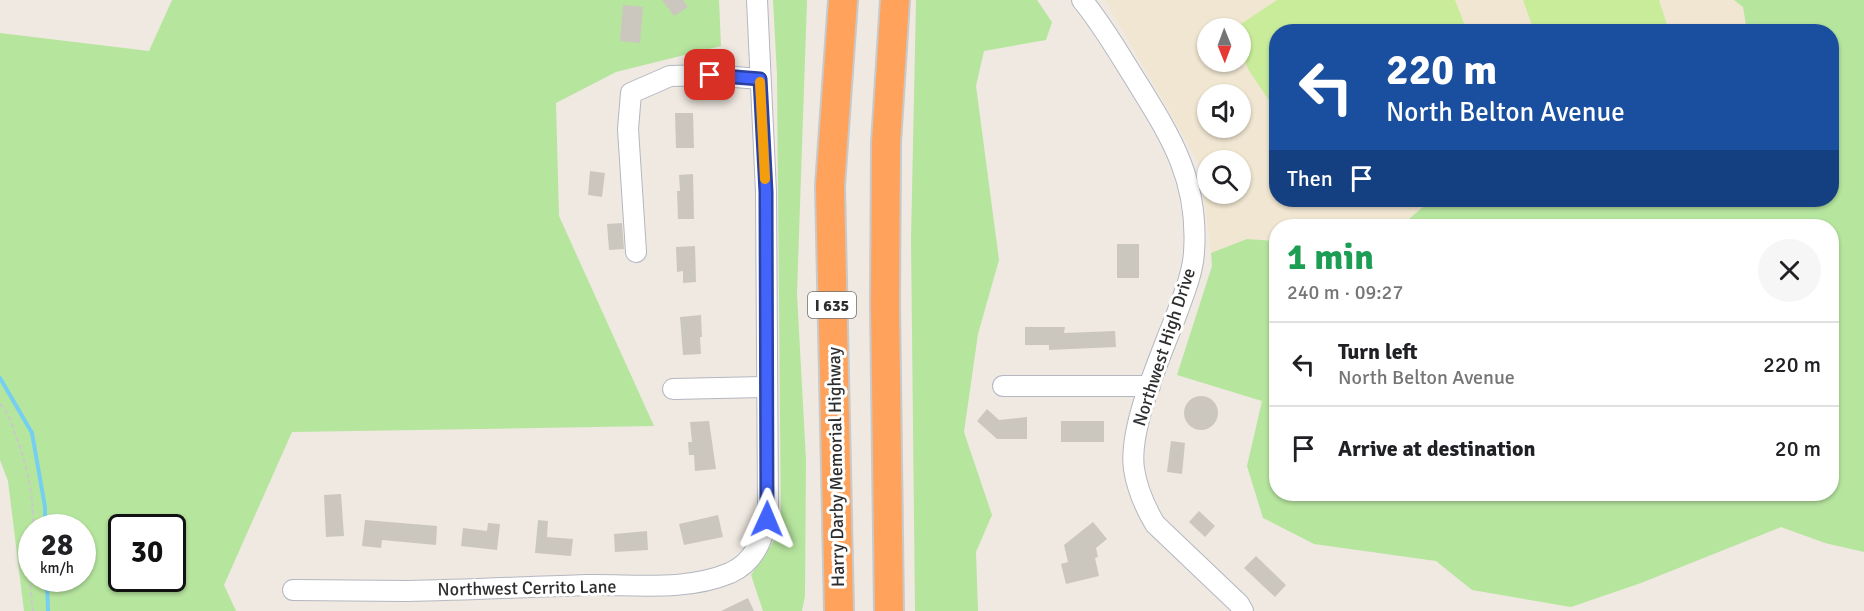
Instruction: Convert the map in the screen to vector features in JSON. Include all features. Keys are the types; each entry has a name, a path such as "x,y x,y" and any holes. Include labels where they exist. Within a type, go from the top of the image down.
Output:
{"highway":[{"name":"Harry Darby Memorial Highway","path":"839,611 830,186 843,0"},
{"path":"889,611 885,304 886,142 895,0"}],"street":[{"path":"673,389 767,387 766,192 757,0"},
{"name":"Northwest High Drive","path":"1082,0 1105,30 1168,132 1178,153 1195,224 1194,255 1185,292 1150,386 1134,438 1133,459 1138,489 1155,524 1239,604 1243,611"},
{"path":"636,252 628,129 631,93 670,76 710,75 760,79"},
{"path":"1004,386 1150,386"},
{"name":"Northwest Cerrito Lane","path":"293,590 410,591 610,585 663,587 731,572 752,556 762,538 767,519 767,387"}],"path":[{"path":"0,404 13,427 27,465 32,514"},
{"path":"31,592 33,611"}],"shaded area":[{"path":"1105,0 1734,0 1743,7 1746,24 1269,24 1269,207 1423,207 1409,219 1269,219 1269,241 1247,239 1211,253 1205,204 1251,204 1251,150 1197,150 1197,160"}],"green space":[{"path":"172,0 719,0 721,46 616,72 556,103 559,216 654,426 292,432 224,585 236,611 24,611 22,592 96,592 96,514 18,514 18,562 8,481 0,460 0,33 149,51"},
{"path":"773,0 807,0 797,294 806,460 805,596 802,611 763,611 751,575 781,530 777,75"},
{"path":"916,0 1037,0 1052,22 1046,40 984,51 976,86 999,260 978,334 964,432 992,515 976,552 978,611 915,611 911,240"},
{"path":"1277,0 1455,0 1464,24 1269,24 1269,100 1250,72 1250,18"},
{"path":"1523,0 1659,0 1667,24 1532,24"},
{"path":"1734,0 1864,0 1864,552 1825,543 1781,527 1641,583 1571,607 1472,590 1436,561 1314,544 1263,518 1247,466 1262,401 1177,375 1212,266 1211,253 1247,239 1269,241 1269,501 1839,501 1839,219 1409,219 1423,207 1839,207 1839,24 1746,24 1743,7"}],"building":[{"path":"662,0 683,0 688,7 674,16"},
{"path":"623,5 643,7 640,43 620,41"},
{"path":"675,113 693,113 694,148 676,148"},
{"path":"590,171 605,173 602,197 588,195"},
{"path":"693,174 694,219 678,219 679,175"},
{"path":"622,223 624,249 609,250 607,224"},
{"path":"1117,244 1139,244 1139,278 1117,278"},
{"path":"695,246 696,282 683,283 683,271 677,272 676,247"},
{"path":"701,315 701,354 683,355 680,317"},
{"path":"1025,327 1065,327 1064,333 1115,331 1116,347 1049,350 1049,345 1025,345"},
{"path":"1201,396 1213,401 1218,413 1213,425 1201,430 1189,425 1184,413 1189,401"},
{"path":"987,409 999,420 1027,417 1027,439 997,439 977,421"},
{"path":"709,421 716,469 695,471 694,455 689,455 688,442 692,442 690,422"},
{"path":"1061,421 1104,421 1104,442 1061,442"},
{"path":"1171,441 1185,443 1182,474 1167,472"},
{"path":"341,494 344,536 326,537 324,495"},
{"path":"1199,511 1215,526 1205,537 1189,522"},
{"path":"718,515 723,537 684,545 679,524"},
{"path":"365,520 437,526 436,545 382,540 381,548 362,546"},
{"path":"538,520 548,521 547,537 573,539 571,556 535,553"},
{"path":"1093,522 1107,539 1096,548 1098,557 1095,558 1099,576 1066,584 1061,564 1068,562 1064,545"},
{"path":"488,523 500,524 497,550 461,546 463,528 487,531"},
{"path":"647,531 648,550 615,552 614,534"},
{"path":"1256,556 1286,585 1275,597 1244,568"},
{"path":"748,598 754,611 721,611"}],"waterway":[{"path":"0,378 32,433 45,514"},
{"path":"47,592 48,611"}],"slow traffic":[{"path":"760,82 765,179"}],"route":[{"path":"710,75 760,79 766,192 767,519"}]}
